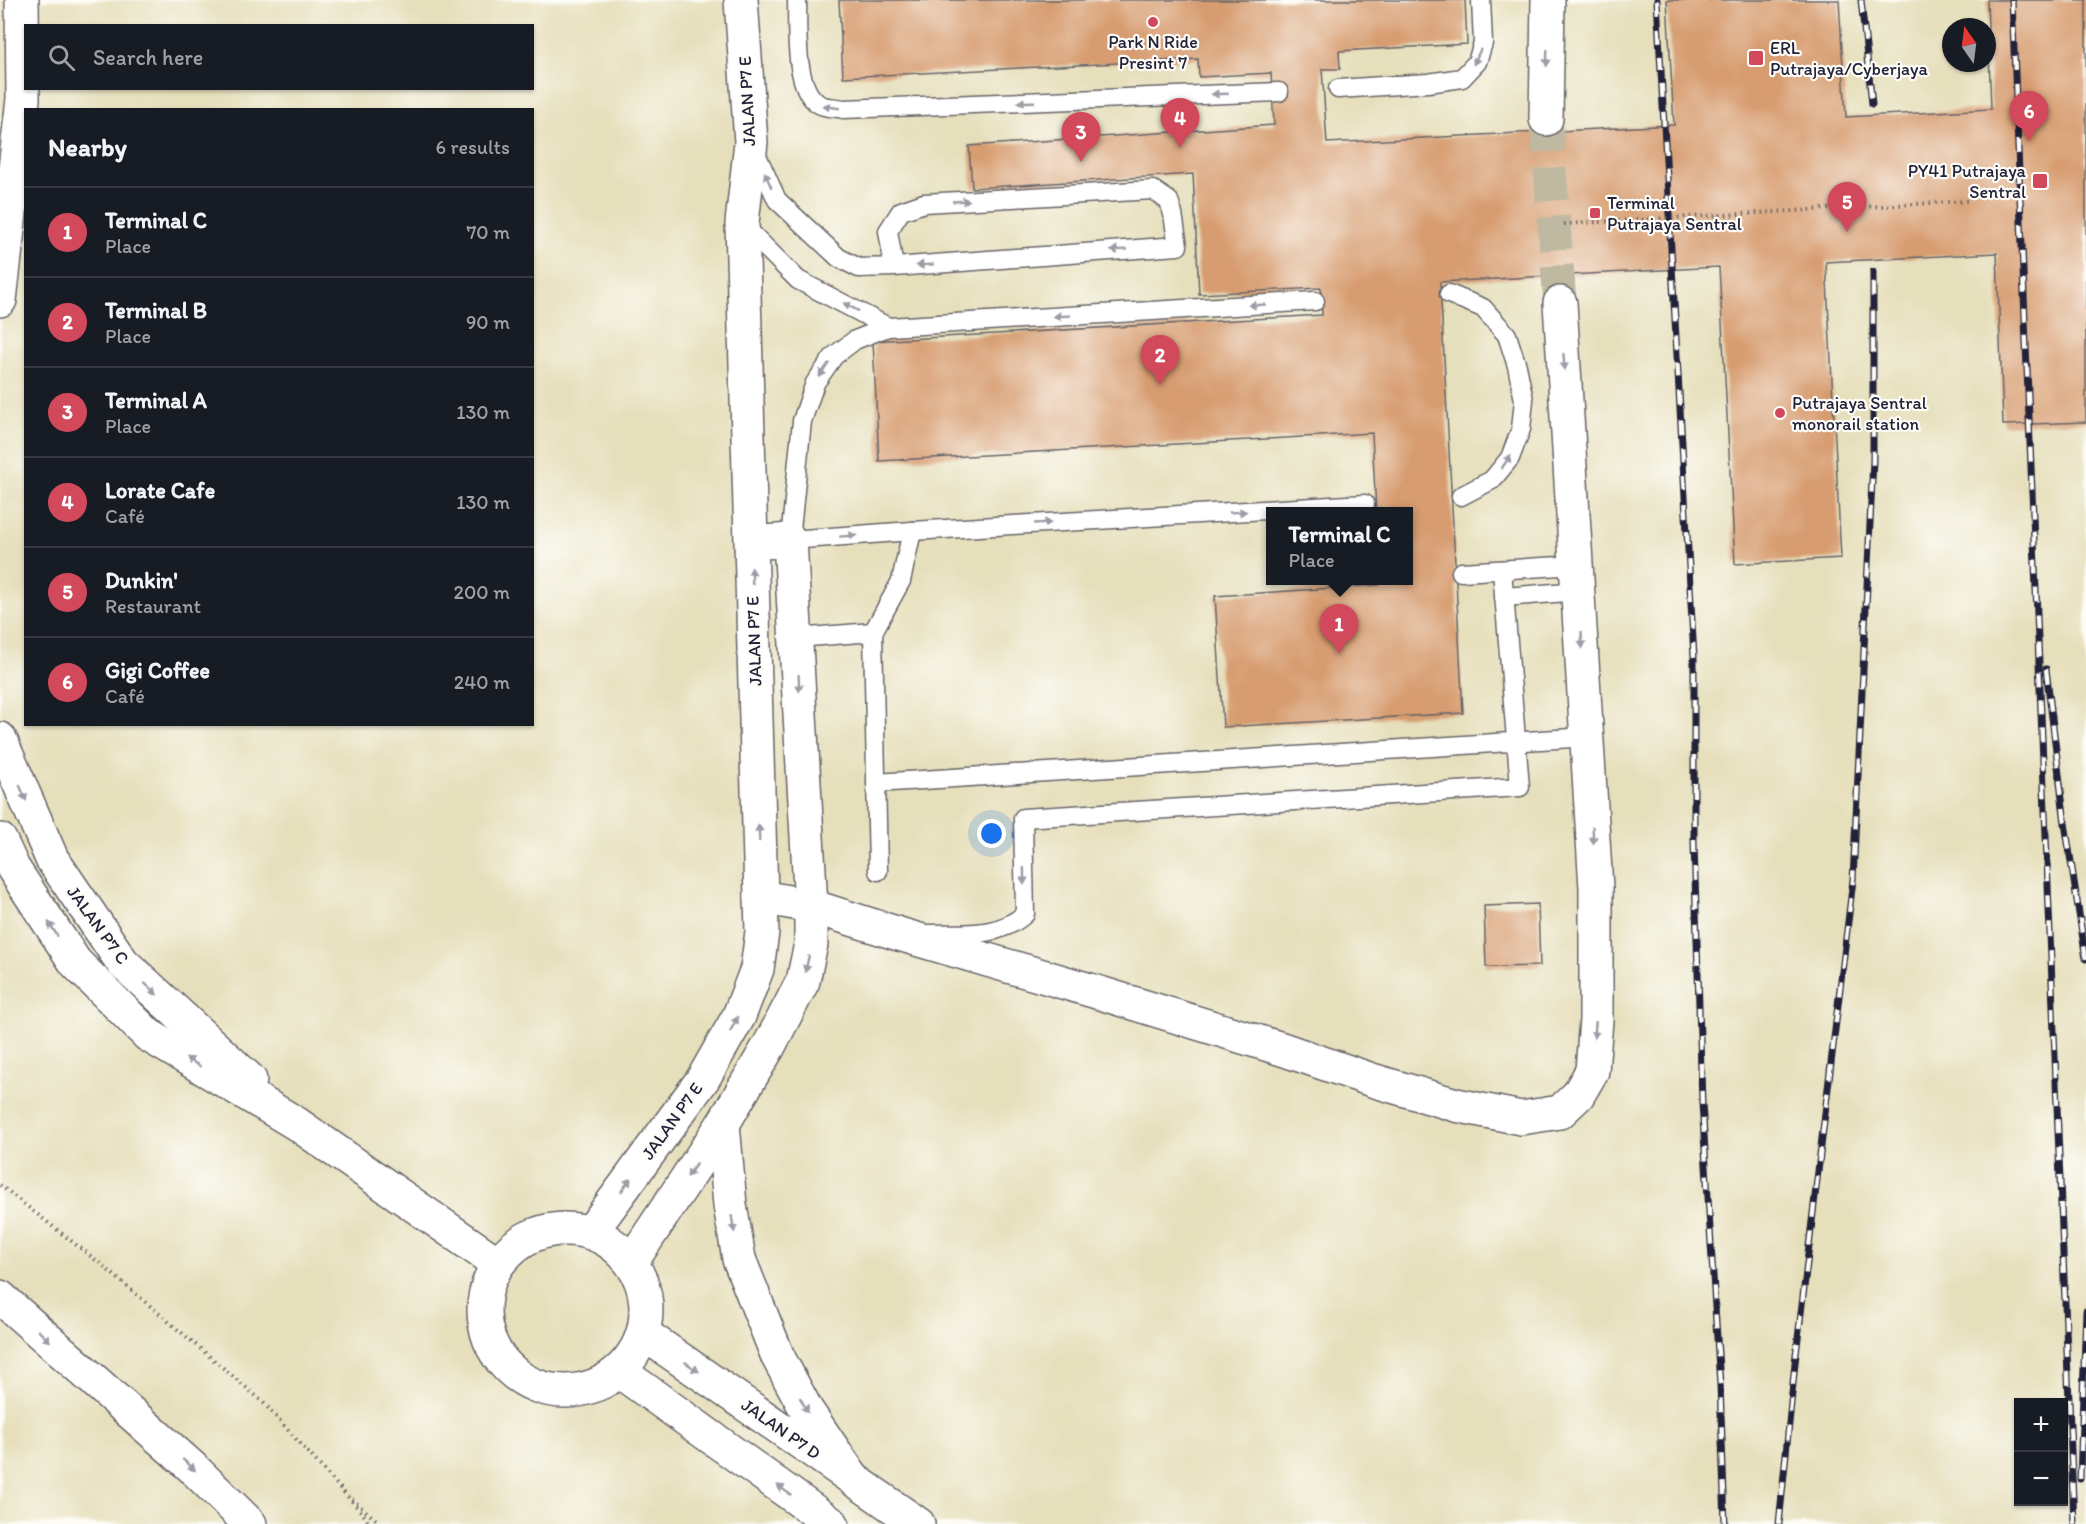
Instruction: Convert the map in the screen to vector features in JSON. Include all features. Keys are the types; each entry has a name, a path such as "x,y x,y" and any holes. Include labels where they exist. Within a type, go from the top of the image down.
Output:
{"main road":[{"path":"0,28 8,0"},
{"path":"0,300 23,99 22,0"},
{"name":"JALAN P7 E","path":"591,1232 703,1079 738,1017 757,969 762,932 742,223 751,142 741,0"},
{"path":"1546,119 1548,0"},
{"path":"761,897 811,906 1282,1049 1372,1080 1456,1105 1521,1118 1560,1112 1578,1095 1592,1071 1595,1030 1596,888 1560,303"},
{"path":"632,1261 723,1124 770,1046 803,981 811,944 811,906 790,540 752,543"},
{"name":"JALAN P7 C","path":"0,739 52,859 123,963 297,1124"},
{"name":"JALAN P7 C","path":"0,840 14,868 75,962 148,1035 297,1124 497,1263"},
{"path":"723,1124 730,1205 739,1259 778,1357 807,1412 854,1480"},
{"path":"565,1228 591,1232 606,1239 632,1261 643,1284 647,1309 644,1334 634,1354 619,1371 597,1385 571,1391 545,1389 521,1378 501,1361 488,1338 483,1313 486,1287 497,1263 516,1245 539,1233 565,1228"},
{"path":"0,1297 193,1468 250,1524"},
{"name":"JALAN P7 D","path":"644,1334 918,1524"},
{"path":"619,1371 832,1524"}],"lane":[{"path":"797,0 801,76 808,94 820,105 854,108 1279,92"},
{"path":"1338,89 1428,83 1462,78 1477,62 1483,43 1481,0"},
{"path":"751,142 777,201 839,258 859,268 894,267 1178,246 1169,201 1154,190 924,203 901,211 888,231 894,267"},
{"path":"742,223 798,280 888,327"},
{"path":"1449,294 1483,308 1507,335 1517,366 1524,400 1521,429 1510,458 1492,480 1461,496"},
{"path":"1266,510 790,540 802,421 815,383 834,356 855,340 888,327 1315,301"},
{"path":"1315,507 1365,504"},
{"path":"878,871 873,632 901,581 912,531"},
{"path":"899,934 987,932 1013,925 1025,914 1023,818 1520,788 1502,570"},
{"path":"1461,573 1502,570 1578,578"},
{"path":"1504,597 1578,578"},
{"path":"796,638 873,632"},
{"path":"876,783 1588,737"}],"path":[{"path":"1564,224 1967,201"},
{"path":"0,1185 102,1265 262,1401 365,1516 369,1524"},
{"path":"340,1489 381,1524"}],"building":[{"path":"839,0 1465,0 1467,44 1339,51 1340,69 1322,69 1327,143 1674,125 1667,0 1839,0 1846,117 1991,109 1990,72 1996,72 1996,18 1988,18 1987,0 2086,0 2086,422 2003,425 1997,253 1826,262 1841,558 1735,564 1719,267 1440,282 1463,713 1223,727 1215,596 1379,585 1413,585 1413,507 1376,507 1372,433 879,461 873,341 1322,315 1321,288 1199,294 1193,174 972,188 969,146 1274,125 1271,73 1199,77 1198,59 843,77"},
{"path":"1538,904 1540,966 1486,967 1484,906"}],"tunnel":[{"path":"1546,119 1560,303"}],"railway":[{"path":"1657,0 1694,657 1694,843 1702,1103 1720,1385 1725,1524"},
{"path":"1861,0 1872,104"},
{"path":"2012,0 2074,1524"},
{"path":"1779,1524 1795,1363 1853,880 1873,460 1873,272"},
{"path":"2046,669 2065,823 2086,959"},
{"path":"2080,1479 2086,1311"}],"place":[{"name":"Park N Ride Presint 7","path":"1153,22"},
{"name":"ERL Putrajaya/Cyberjaya","path":"1756,58"},
{"name":"Gigi Coffee","path":"2029,141"},
{"name":"Lorate Cafe","path":"1180,148"},
{"name":"Terminal A","path":"1081,162"},
{"name":"PY41 Putrajaya Sentral","path":"2040,181"},
{"name":"Terminal Putrajaya Sentral","path":"1595,213"},
{"name":"Dunkin'","path":"1847,232"},
{"name":"Terminal B","path":"1160,385"},
{"name":"Putrajaya Sentral monorail station","path":"1780,413"},
{"name":"Terminal C","path":"1339,654"}]}
